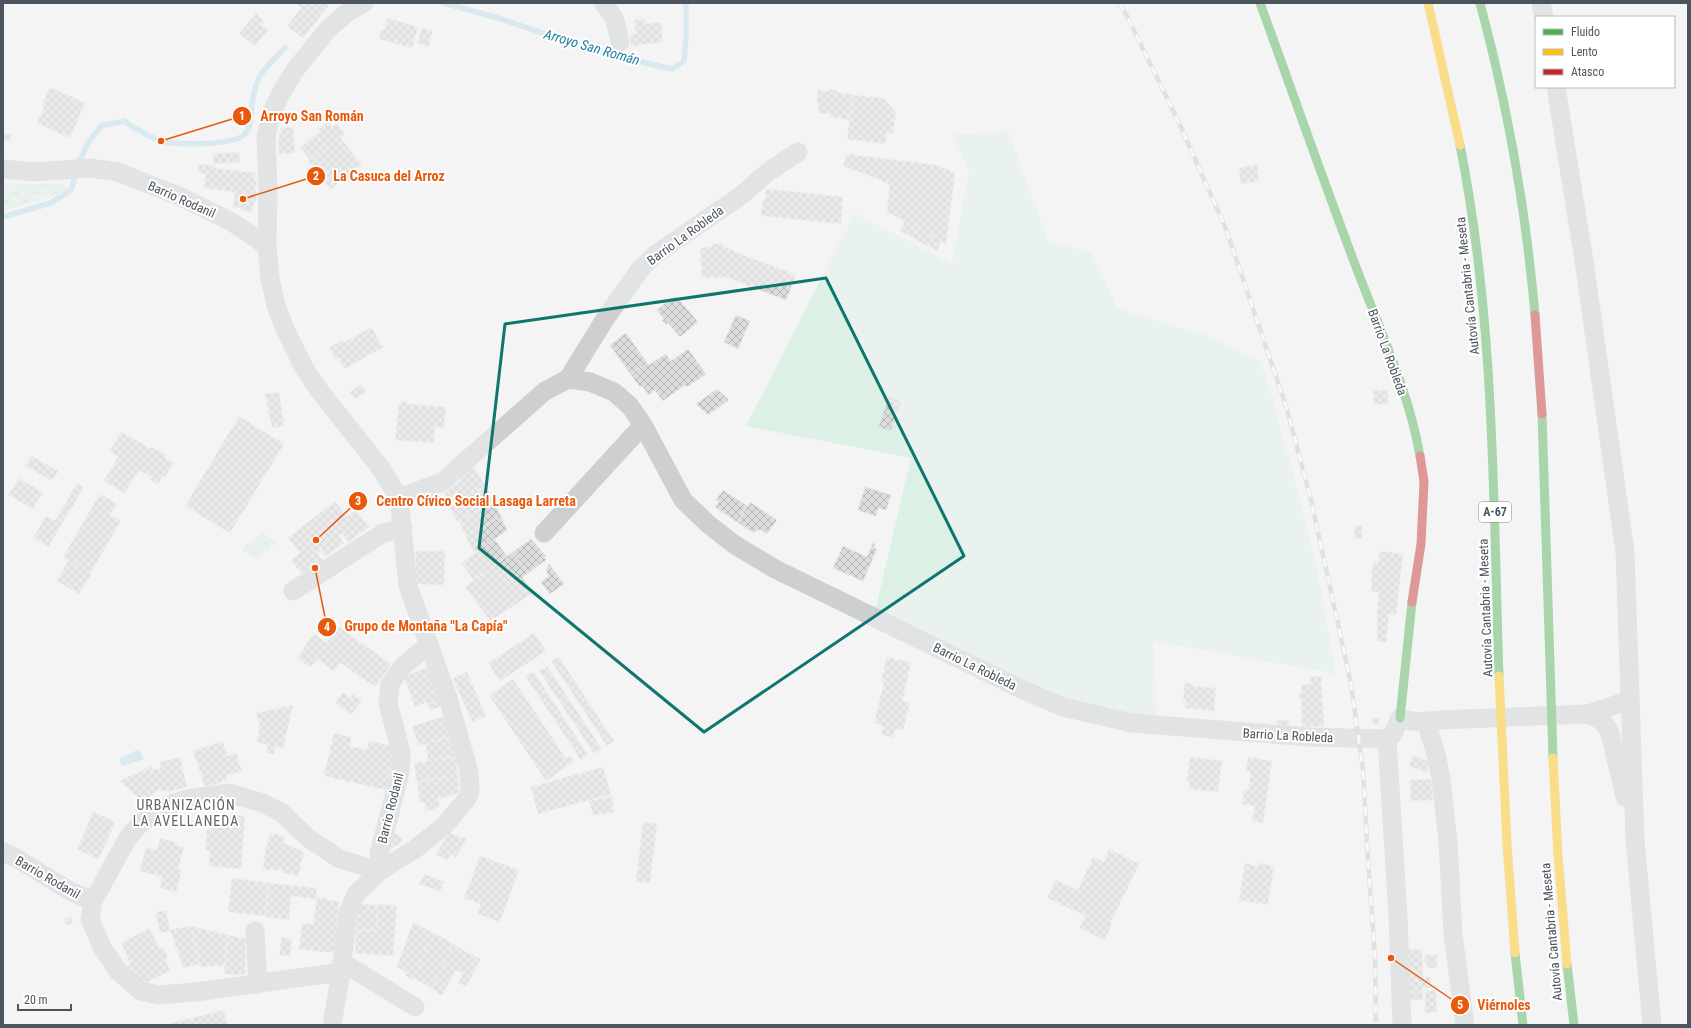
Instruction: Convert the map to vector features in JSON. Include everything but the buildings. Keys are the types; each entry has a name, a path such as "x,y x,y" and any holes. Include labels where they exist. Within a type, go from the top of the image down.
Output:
{"main road":[{"name":"Barrio La Robleda","path":"1260,3 1353,260 1399,376 1417,441 1424,481 1421,544 1411,609 1400,718"},
{"name":"Autovía Cantabria - Meseta","path":"1428,3 1445,71 1464,164 1479,258 1492,423 1506,822 1516,958 1524,1025"},
{"name":"Autovía Cantabria - Meseta","path":"1480,3 1493,54 1510,139 1530,268 1535,312 1543,440 1556,839 1563,927 1574,1025"}],"street":[{"path":"332,1025 342,967 348,913 356,894 382,870 415,849 444,826 463,805 470,792 470,778 467,764 448,698 408,586 399,498 380,467 318,389 303,366 284,327 276,305 270,279 267,246 268,189 266,137 271,114 294,70 329,28 348,12 364,3"},
{"path":"604,3 615,20 620,42"},
{"path":"1541,3 1544,16"},
{"path":"1556,88 1589,299 1625,552 1636,840 1652,1025"},
{"name":"Barrio La Robleda","path":"798,152 768,172 743,194 656,254 642,268 605,319 568,379 590,382 614,392 630,406 643,425 683,500 708,524 735,545 775,569 1022,689 1063,707 1132,723 1310,737 1387,739 1393,734 1400,718"},
{"name":"Barrio Rodanil","path":"3,169 34,172 90,168 118,172 181,197 230,221 267,246"},
{"path":"399,498 442,482 545,391 568,379"},
{"path":"544,533 643,425"},
{"path":"293,592 383,533 402,528"},
{"name":"Barrio Rodanil","path":"342,967 258,984 158,995 141,990 118,971 102,947 90,919 93,901 129,836 142,822 174,803 188,799 228,794 263,803 282,813 308,838 340,859 382,870 379,854 400,773 401,752 388,703 390,684 403,666 429,644"},
{"path":"1400,718 1408,721 1433,721 1588,714 1630,700"},
{"path":"1588,714 1600,718 1610,733 1636,840"},
{"path":"1433,721 1448,842 1453,934 1465,1025"},
{"path":"1387,739 1400,938 1402,1025"},
{"name":"Barrio Rodanil","path":"3,852 16,858 70,891 93,901"},
{"path":"255,931 258,984"},
{"path":"342,967 416,1007"}],"highlighted area":[{"path":"826,278 964,556 704,732 479,548 505,324"}],"green space":[{"path":"1008,131 1049,242 1092,253 1118,309 1208,336 1260,361 1278,417 1315,560 1336,674 1153,641 1157,717 1063,707 872,625 911,458 746,426 855,213 952,264 969,171 953,135"},
{"path":"63,184 67,186 67,190 61,193 3,211 3,185"},
{"path":"263,532 278,543 256,560 241,549"}],"water":[{"path":"139,749 144,759 122,766 119,759"}],"waterway":[{"name":"Arroyo San Román","path":"444,3 498,18 599,52 672,69 684,61 686,38 686,3"},
{"name":"Arroyo San Román","path":"78,165 88,143 101,126 124,121 151,137 161,141 205,144 218,143 239,138 248,130 254,93 261,74 285,48"},
{"name":"Arroyo San Román","path":"3,217 51,203 71,190 76,173"}],"railway":[{"path":"1119,3 1127,16 1180,125 1226,229 1286,406 1311,500 1351,684 1363,770 1375,957 1376,1025"}],"traffic: fast":[{"path":"1260,3 1341,227 1400,380 1415,430 1420,456"},
{"path":"1480,3 1499,79 1521,197 1535,315"},
{"path":"1460,145 1480,277 1486,343 1493,476 1499,676"},
{"path":"1542,414 1553,758"},
{"path":"1400,718 1412,602"},
{"path":"1515,953 1523,1025"},
{"path":"1567,964 1574,1025"}],"traffic: slow":[{"path":"1428,3 1460,145"},
{"path":"1499,676 1507,844 1515,953"},
{"path":"1553,758 1558,855 1567,964"}],"traffic: jam":[{"path":"1535,315 1542,414"},
{"path":"1412,602 1421,544 1424,481 1420,456"}],"place":[{"name":"Arroyo San Román","path":"161,141"},
{"name":"La Casuca del Arroz","path":"243,199"},
{"name":"Centro Cívico Social Lasaga Larreta","path":"316,540"},
{"name":"Grupo de Montaña \"La Capía\"","path":"315,568"},
{"name":"Viérnoles","path":"1391,958"}],"district":[{"name":"URBANIZACIÓN LA AVELLANEDA","path":"186,814"}]}
